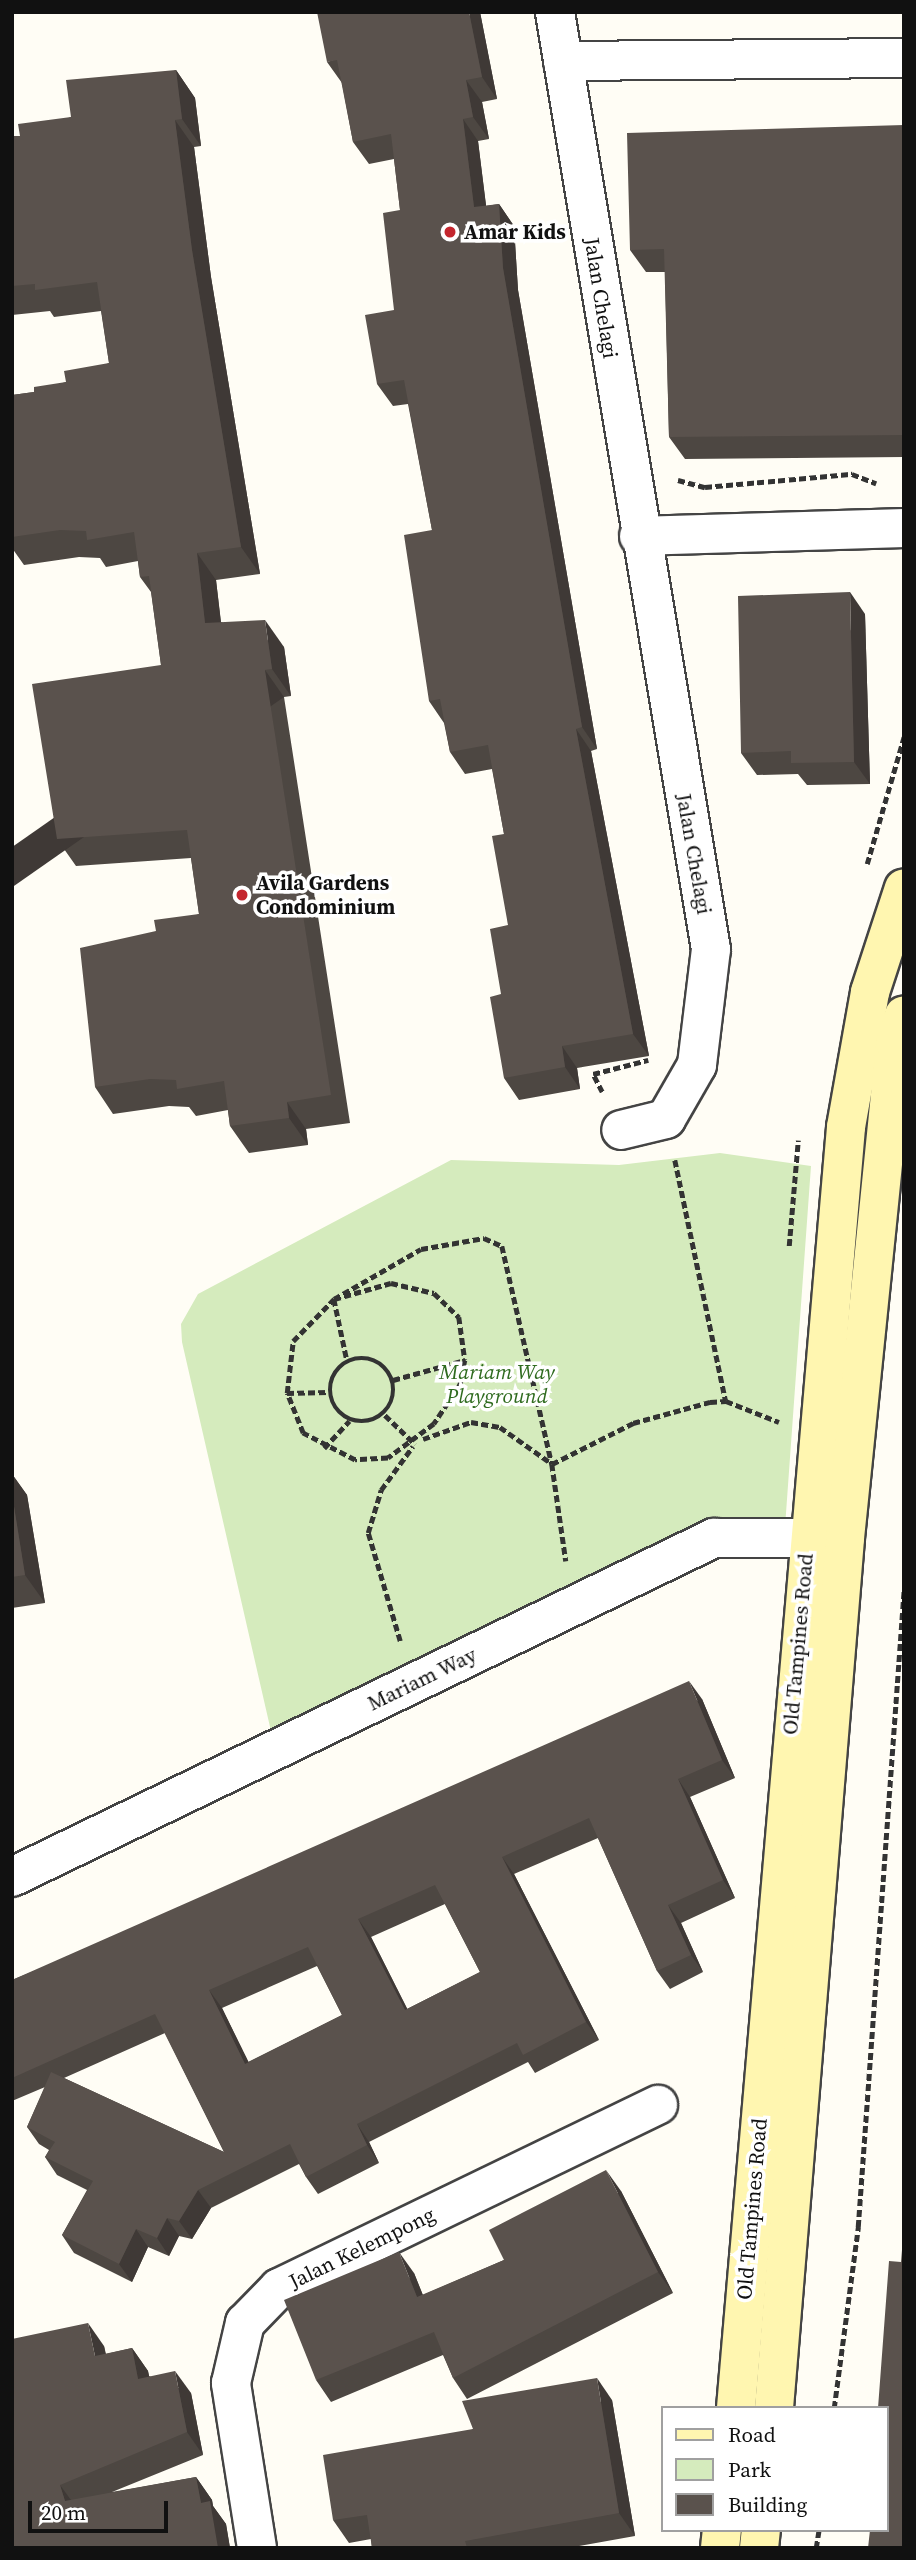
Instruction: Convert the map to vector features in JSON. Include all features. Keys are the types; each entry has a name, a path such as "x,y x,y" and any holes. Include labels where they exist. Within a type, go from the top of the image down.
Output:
{"street":[{"name":"Jalan Chelagi","path":"555,12 639,536 711,949 697,1065 666,1119"},
{"path":"563,61 904,58"},
{"path":"639,536 903,528"},
{"name":"Old Tampines Road","path":"736,2406 814,1436 856,1053 904,888"},
{"name":"Old Tampines Road","path":"774,2406 845,1538 895,1044 904,1015"},
{"path":"621,1130 666,1119"},
{"name":"Mariam Way","path":"12,1877 714,1538 807,1535 845,1538"},
{"name":"Jalan Kelempong","path":"257,2548 231,2383 245,2323 279,2288 658,2105"}],"path":[{"path":"666,1119 726,1401"},
{"path":"552,1464 518,1434 471,1422 415,1444 388,1458 355,1460 324,1448 303,1433 287,1393 293,1341 334,1299 421,1249 494,1240 506,1257 552,1464 566,1564"},
{"path":"334,1299 391,1283 435,1293 459,1317 465,1360 447,1406 381,1490 368,1533 400,1643"},
{"path":"334,1299 347,1360"},
{"path":"347,1360 383,1364 393,1380 394,1398 385,1415"},
{"path":"347,1360 333,1374 328,1392 335,1410 349,1422"},
{"path":"393,1380 465,1360"},
{"path":"287,1393 328,1392"},
{"path":"552,1464 633,1423 726,1401 814,1436"},
{"path":"385,1415 415,1444"},
{"path":"324,1448 349,1422 385,1415"},
{"path":"835,2406 858,2227 904,1589"}],"green space":[{"name":"Mariam Way Playground","path":"720,1153 811,1166 785,1527 273,1740 182,1342 181,1324 198,1294 451,1160 619,1165"}],"building":[{"path":"317,12 469,12 482,77 466,80 473,117 463,119 474,207 499,204 503,268 582,727 576,729 633,1034 562,1046 565,1067 504,1078 490,997 501,994 490,929 508,925 492,836 504,834 488,745 450,752 440,699 429,701 404,535 432,530 404,380 377,384 365,315 394,310 383,213 400,210 391,134 353,142 337,60 327,62"},
{"path":"176,70 182,119 175,120 192,250 241,547 197,553 205,623 265,620 272,669 265,670 331,1095 287,1102 289,1118 230,1126 224,1081 177,1089 176,1080 150,1079 95,1087 80,948 156,931 154,920 199,914 187,830 57,839 32,684 161,665 149,576 140,577 134,532 87,540 86,531 60,530 12,537 12,395 34,392 34,387 66,382 64,371 109,363 97,282 35,290 35,284 12,286 12,136 20,136 18,124 71,117 66,80"},
{"path":"904,125 904,435 669,437 664,249 630,250 627,133"},
{"path":"850,592 854,762 791,763 791,751 741,753 738,596"},
{"path":"12,1494 25,1575 12,1577"},
{"path":"689,1681 722,1760 678,1779 723,1880 668,1905 691,1955 657,1971 589,1818 502,1857 586,2022 523,2055 517,2043 357,2124 367,2145 306,2177 290,2144 198,2190 179,2221 167,2218 157,2238 136,2229 119,2264 62,2235 93,2181 45,2157 55,2142 27,2127 51,2072 224,2152 155,2014 12,2078 12,1980","holes":["435,1885 480,1972 405,2010 358,1919","308,1947 342,2015 245,2064 209,1990"]},
{"path":"606,2170 658,2272 453,2378 434,2332 316,2380 284,2300 399,2252 417,2297 504,2260 489,2230"},
{"path":"904,2225 904,2548 868,2548 870,2532 888,2532 888,2406 878,2406 889,2261 901,2262"},
{"path":"88,2323 95,2356 132,2348 138,2379 175,2371 187,2432 60,2485 65,2501 196,2477 201,2503 210,2501 218,2548 12,2548 12,2339"},
{"path":"597,2378 619,2513 465,2541 467,2548 372,2548 367,2515 333,2520 323,2455 473,2429 462,2401"}],"place":[{"name":"Amar Kids","path":"450,232"},
{"name":"Avila Gardens Condominium","path":"242,895"}]}
